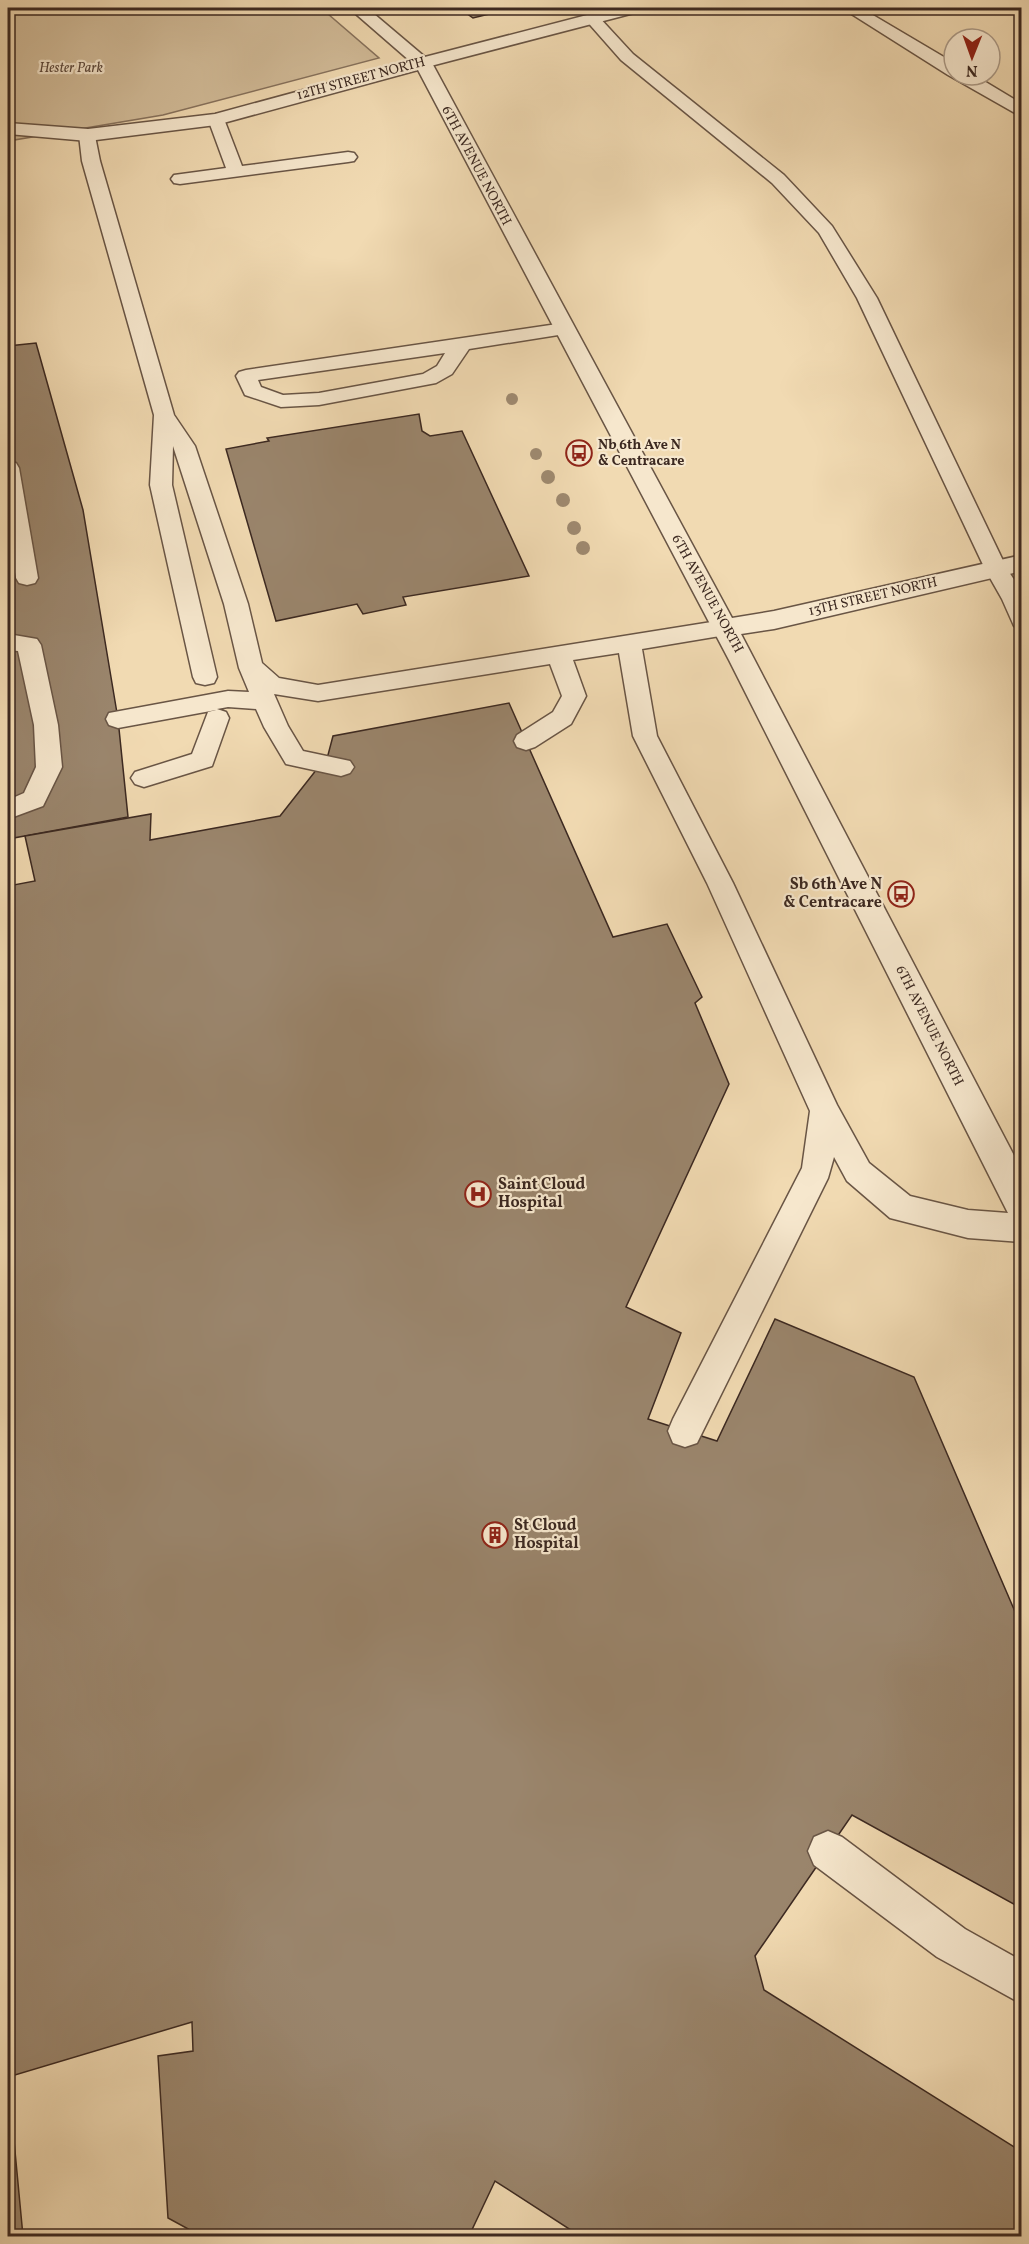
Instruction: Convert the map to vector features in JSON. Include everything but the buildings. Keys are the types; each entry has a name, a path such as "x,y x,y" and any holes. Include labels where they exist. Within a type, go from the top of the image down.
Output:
{"street":[{"name":"6TH AVENUE NORTH","path":"357,8 423,63 724,628 1022,1206"},
{"name":"12TH STREET NORTH","path":"8,129 88,135 216,119 604,13 632,8"},
{"path":"850,8 942,64"},
{"path":"981,87 1022,112"},
{"name":"13TH STREET NORTH","path":"724,628 774,620 1022,563"}],"lane":[{"path":"604,13 627,57 778,179 826,230 867,298 996,568 1014,599 1022,621"},
{"path":"216,119 236,172"},
{"path":"88,135 91,161 129,285 164,416 183,446 236,604 250,666 276,727 296,758 341,767"},
{"path":"180,179 348,157"},
{"path":"463,344 451,358 445,370 429,380 319,399 280,401 252,391 246,376 564,329"},
{"path":"164,416 161,484 205,677"},
{"path":"8,468 27,578"},
{"path":"250,666 272,685 318,693 724,628"},
{"path":"8,642 29,645 46,725 49,767 34,799 8,810"},
{"path":"630,644 645,736 720,883 825,1111 858,1172 901,1208 968,1224 1022,1228"},
{"path":"526,741 562,718 574,696 559,656"},
{"path":"118,719 228,699 265,701"},
{"path":"144,778 203,760 217,718"},
{"path":"685,1431 817,1169 825,1111"},
{"path":"828,1851 951,1943 1022,1984"}],"green space":[{"name":"Hester Park","path":"8,8 321,8 379,58 163,115 8,141"}],"place":[{"name":"Nb 6th Ave N & Centracare","path":"579,453"},
{"name":"Sb 6th Ave N & Centracare","path":"901,894"},
{"name":"Saint Cloud Hospital","path":"478,1194"},
{"name":"St Cloud Hospital","path":"495,1535"}]}
